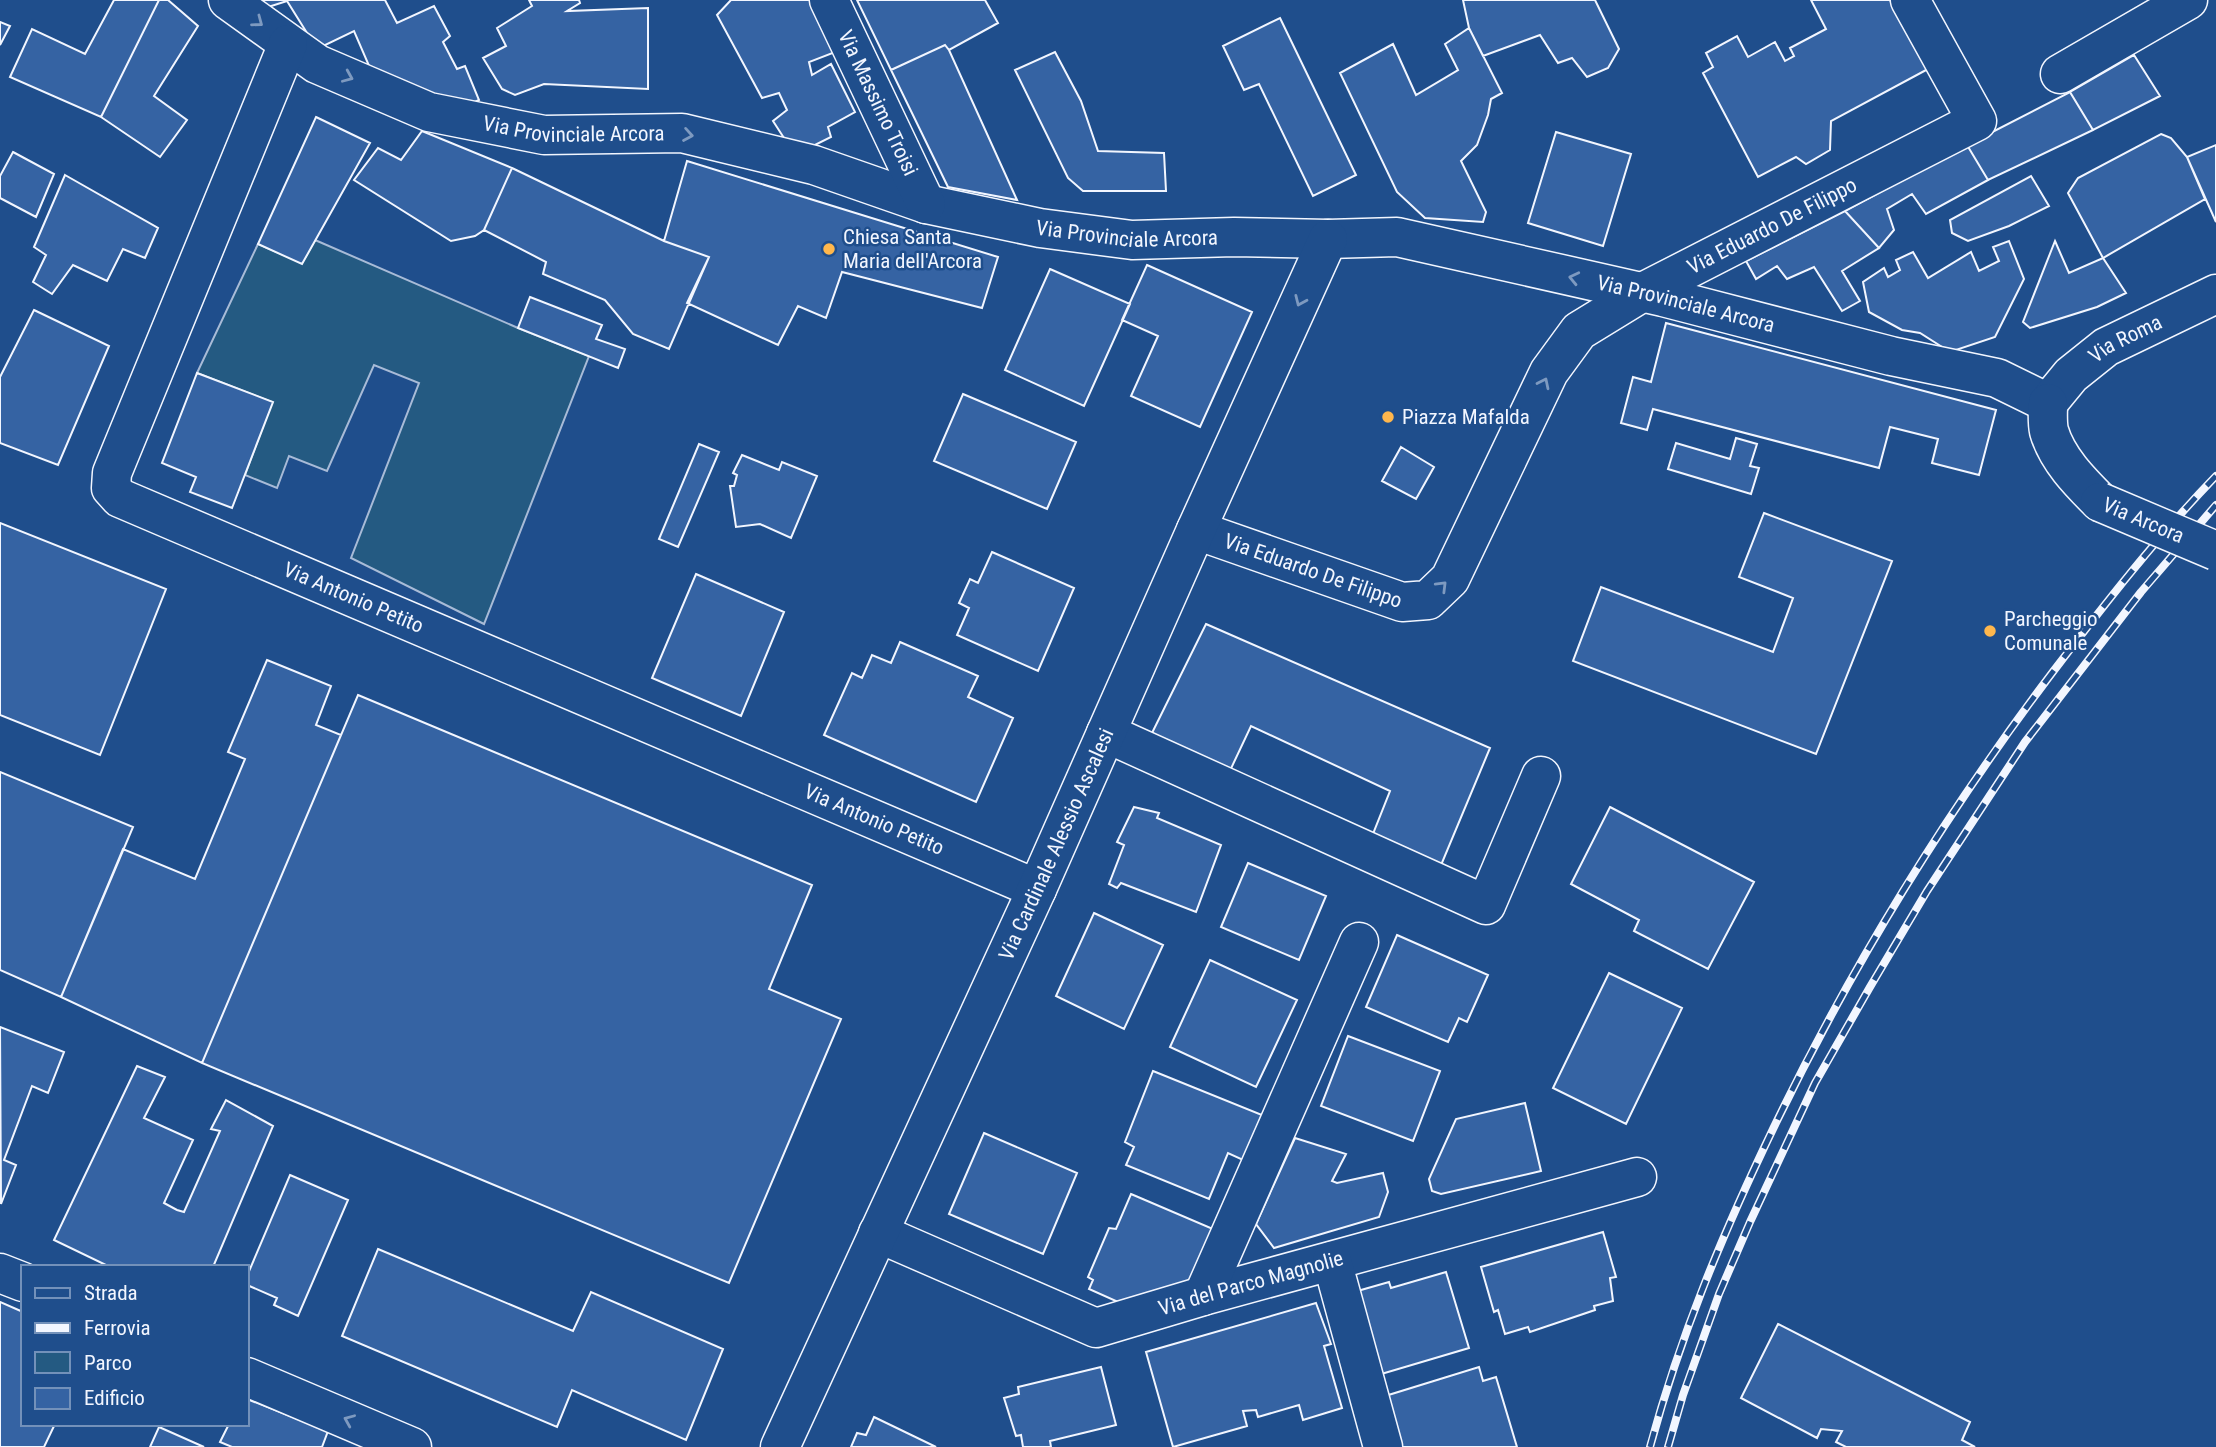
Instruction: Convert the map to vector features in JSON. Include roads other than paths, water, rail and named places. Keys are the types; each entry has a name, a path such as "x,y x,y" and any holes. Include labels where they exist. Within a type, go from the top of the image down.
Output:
{"street":[{"name":"Via Provinciale Arcora","path":"228,0 317,64 429,112 544,135 682,133 814,165 926,204 1041,228 1132,240 1397,237 1641,292 1891,356 1997,378 2048,403"},
{"name":"Via Massimo Troisi","path":"829,0 926,204"},
{"name":"Via Eduardo De Filippo","path":"1196,530 1402,602 1428,600 1450,579 1549,372 1579,331 1641,292 1977,121 1910,0"},
{"path":"2060,74 2188,0"},
{"name":"Via Antonio Petito","path":"288,44 112,473 111,488 120,498 1037,889"},
{"name":"Via Cardinale Alessio Ascalesi","path":"780,1447 1037,889 1328,239"},
{"name":"Via Roma","path":"2048,403 2071,375 2106,348 2216,294"},
{"name":"Via Arcora","path":"2048,403 2049,429 2059,453 2076,477 2100,502 2216,551"},
{"path":"1106,733 1486,905 1541,776"},
{"path":"1203,1296 1359,942"},
{"name":"Via del Parco Magnolie","path":"878,1233 1096,1328 1637,1177"},
{"path":"1332,1261 1383,1447"},
{"path":"0,1273 21,1281"},
{"path":"248,1377 412,1447"}],"railway":[{"path":"1650,1447 1689,1325 1737,1207 1803,1069 1867,951 1937,837 2012,727 2131,572 2216,476"},
{"path":"1668,1447 1683,1395 1719,1294 1750,1222 1815,1083 1870,987 1927,891 2025,742 2141,592 2216,505"}],"place":[{"name":"Chiesa Santa Maria dell'Arcora","path":"829,249"},
{"name":"Piazza Mafalda","path":"1388,417"},
{"name":"Parcheggio Comunale","path":"1990,631"}]}
